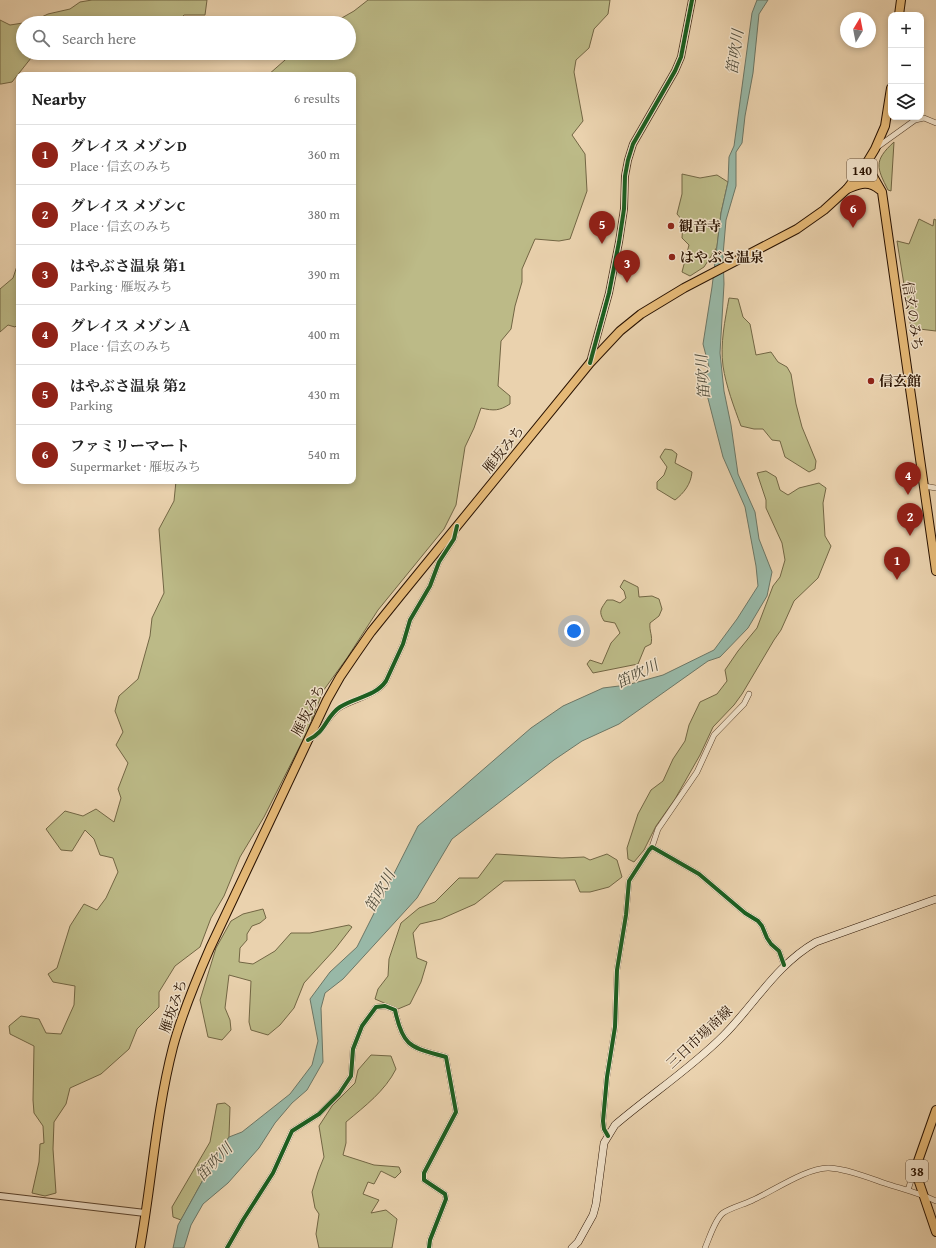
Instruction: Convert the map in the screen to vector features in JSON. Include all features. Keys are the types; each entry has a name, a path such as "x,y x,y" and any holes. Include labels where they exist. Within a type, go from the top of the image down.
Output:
{"main road":[{"path":"899,12 901,0"},
{"name":"140","path":"847,189 866,164 875,149 885,126 888,107"},
{"name":"信玄のみち","path":"866,164 882,192 936,571"},
{"path":"847,189 861,183 869,184 882,192"},
{"name":"雁坂みち","path":"140,1248 157,1126 166,1078 181,1021 200,970 308,740 340,677 367,638 457,526 590,363 620,331 641,314 684,288 797,229 824,210 847,189"},
{"name":"三日市場南線","path":"572,1248 578,1242 589,1224 596,1204 604,1144 615,1125 723,1036 784,965 795,956 816,942 936,899"},
{"name":"38","path":"936,1110 917,1164 918,1179 936,1232"}],"street":[{"path":"590,363 609,293 619,242 624,209 628,160 633,144 676,71 681,57 692,0"},
{"path":"875,149 915,120 924,118 936,123"},
{"path":"924,486 936,488"},
{"path":"308,740 320,733 340,707 382,687 402,644 413,613 430,586 439,562 454,539 457,526"},
{"path":"608,1136 604,1129 603,1121 607,1077 615,1027 617,970 626,915 629,881 652,847 658,829 698,772 714,735 744,704 749,694"},
{"path":"652,847 699,874 745,913 758,921 771,944 779,951 784,965"},
{"path":"227,1248 243,1220 274,1173 292,1131 319,1114 339,1094 351,1076 353,1049 362,1026 376,1007 385,1006 395,1010 398,1024 404,1039 417,1049 446,1057 456,1112 424,1173 424,1180 445,1194 446,1199 430,1240 429,1248"},
{"path":"908,1190 917,1164"},
{"path":"705,1248 718,1218 723,1213 754,1200 810,1172 822,1168 830,1168 868,1176 936,1201"},
{"path":"0,1196 145,1213"}],"shaded area":[{"path":"92,0 207,0 205,15 44,16 70,9 80,2"},
{"path":"368,0 610,0 608,14 594,29 589,48 576,60 574,72 583,121 572,135 585,154 587,191 570,239 559,241 535,239 522,269 522,282 515,306 511,329 501,341 498,386 510,396 510,404 496,410 481,408 465,447 456,505 444,529 378,610 347,658 323,691 307,732 264,817 240,857 224,896 211,918 200,947 175,966 159,992 159,1007 137,1029 129,1049 101,1074 70,1088 66,1104 54,1122 53,1149 56,1193 45,1196 32,1193 39,1162 40,1144 44,1143 43,1126 34,1113 34,1046 10,1034 9,1026 21,1016 39,1019 46,1033 61,1034 74,1005 75,986 53,982 48,974 57,968 70,926 84,904 97,910 106,898 118,872 113,858 100,855 94,839 85,830 72,851 61,850 46,829 65,811 83,816 96,809 114,822 121,798 118,789 128,763 116,745 123,732 115,711 119,696 138,679 150,636 152,618 164,593 159,529 174,501 176,484 356,484 356,72 271,72 285,60 356,60 356,16 345,16"},
{"path":"0,20 10,25 16,24 16,60 29,60 20,72 16,72 16,77 12,82 0,84"},
{"path":"894,142 891,191 888,190 881,176 879,165 883,154"},
{"path":"682,174 700,178 717,175 728,182 721,213 717,247 704,267 690,276 682,272 689,245 682,238 683,221 677,214 682,194"},
{"path":"919,219 933,226 934,219 936,220 936,331 911,328 897,241 909,244"},
{"path":"16,269 16,326 8,325 0,332 0,289 13,278"},
{"path":"729,298 738,299 743,317 750,324 756,355 771,352 778,362 787,367 791,374 796,404 802,427 816,461 815,469 809,472 785,457 780,441 772,440 763,429 754,429 741,426 728,389 722,358"},
{"path":"665,449 672,450 677,454 675,463 692,472 686,488 675,500 657,489 657,482 664,475 667,467 660,457"},
{"path":"766,471 776,477 780,490 788,495 799,488 819,483 826,488 823,503 825,536 831,546 818,578 794,601 781,630 742,694 734,705 713,727 700,755 675,799 656,826 644,850 634,862 628,859 627,848 638,814 651,790 663,781 673,759 685,741 689,725 700,702 717,694 727,681 725,670 757,628 773,586 780,577 785,560 782,543 766,508 766,500 757,473"},
{"path":"624,580 638,587 639,597 652,596 659,599 662,609 659,616 650,623 652,638 651,644 645,647 638,664 593,673 587,664 590,660 602,664 611,643 620,633 615,623 604,621 601,612 607,600 613,600 620,603 626,598 624,591 620,587"},
{"path":"496,854 562,858 584,857 590,860 607,854 617,860 622,877 609,887 590,892 580,892 575,880 504,881 475,904 441,919 420,924 413,933 417,958 427,962 421,982 410,1004 398,1009 375,999 378,989 388,976 389,959 401,923 419,908 435,902 459,878 478,878"},
{"path":"263,909 266,918 260,923 252,926 247,934 247,940 240,948 239,962 253,964 275,951 291,933 310,933 349,925 352,927 335,949 304,983 294,1008 280,1025 268,1035 251,1030 249,1022 251,981 229,975 225,1008 230,1020 231,1030 222,1040 208,1037 200,1000 216,948 231,921 243,914"},
{"path":"371,1055 391,1056 396,1069 380,1091 346,1122 346,1143 343,1155 374,1165 399,1167 401,1172 395,1178 381,1171 374,1184 368,1182 363,1194 379,1200 371,1213 386,1210 397,1219 392,1248 319,1248 316,1234 319,1214 315,1208 312,1192 324,1157 319,1126 332,1106 355,1083 358,1070"},
{"path":"225,1103 230,1107 229,1137 214,1160 181,1220 173,1217 172,1207 210,1142 217,1104"}],"water":[{"name":"笛吹川","path":"757,0 768,0 759,14 753,73 745,116 742,143 736,152 736,186 726,220 723,255 724,284 720,353 724,391 731,425 738,474 755,512 759,539 772,572 767,596 748,628 720,657 708,661 619,724 582,741 554,760 452,839 417,898 343,979 325,993 321,1008 323,1062 307,1090 292,1103 275,1123 259,1148 228,1183 203,1204 191,1225 184,1248 173,1248 178,1225 214,1160 229,1137 242,1132 290,1094 312,1065 318,1041 310,999 330,972 357,947 418,826 531,728 563,706 603,688 627,685 663,675 714,650 737,619 758,586 756,566 745,507 723,457 704,383 709,367 703,344 721,213 728,182 729,157 734,146 752,13"}],"cycle path":[{"path":"590,363 609,293 619,242 624,209 625,176 628,160 633,144 675,71 681,57 692,0"},
{"path":"308,740 319,733 335,711 340,707 371,694 386,681 403,644 410,620 430,586 439,562 454,539 457,526"},
{"path":"608,1136 604,1129 603,1121 607,1077 615,1027 617,970 626,915 629,881 652,847 699,874 745,913 758,921 771,944 779,951 784,965"},
{"path":"227,1248 273,1173 292,1131 319,1114 339,1094 351,1076 353,1049 362,1026 376,1007 385,1006 395,1010 401,1032 410,1044 424,1051 446,1057 456,1112 424,1173 424,1180 445,1194 446,1199 430,1240 429,1248"}],"place":[{"name":"観音寺","path":"671,226"},
{"name":"ファミリーマート","path":"853,228"},
{"name":"はやぶさ温泉 第2","path":"602,244"},
{"name":"はやぶさ温泉","path":"672,257"},
{"name":"はやぶさ温泉 第1","path":"627,283"},
{"name":"信玄館","path":"871,381"},
{"name":"グレイス メゾンＡ","path":"908,495"},
{"name":"グレイス メゾンC","path":"910,536"},
{"name":"グレイス メゾンD","path":"897,580"}]}
